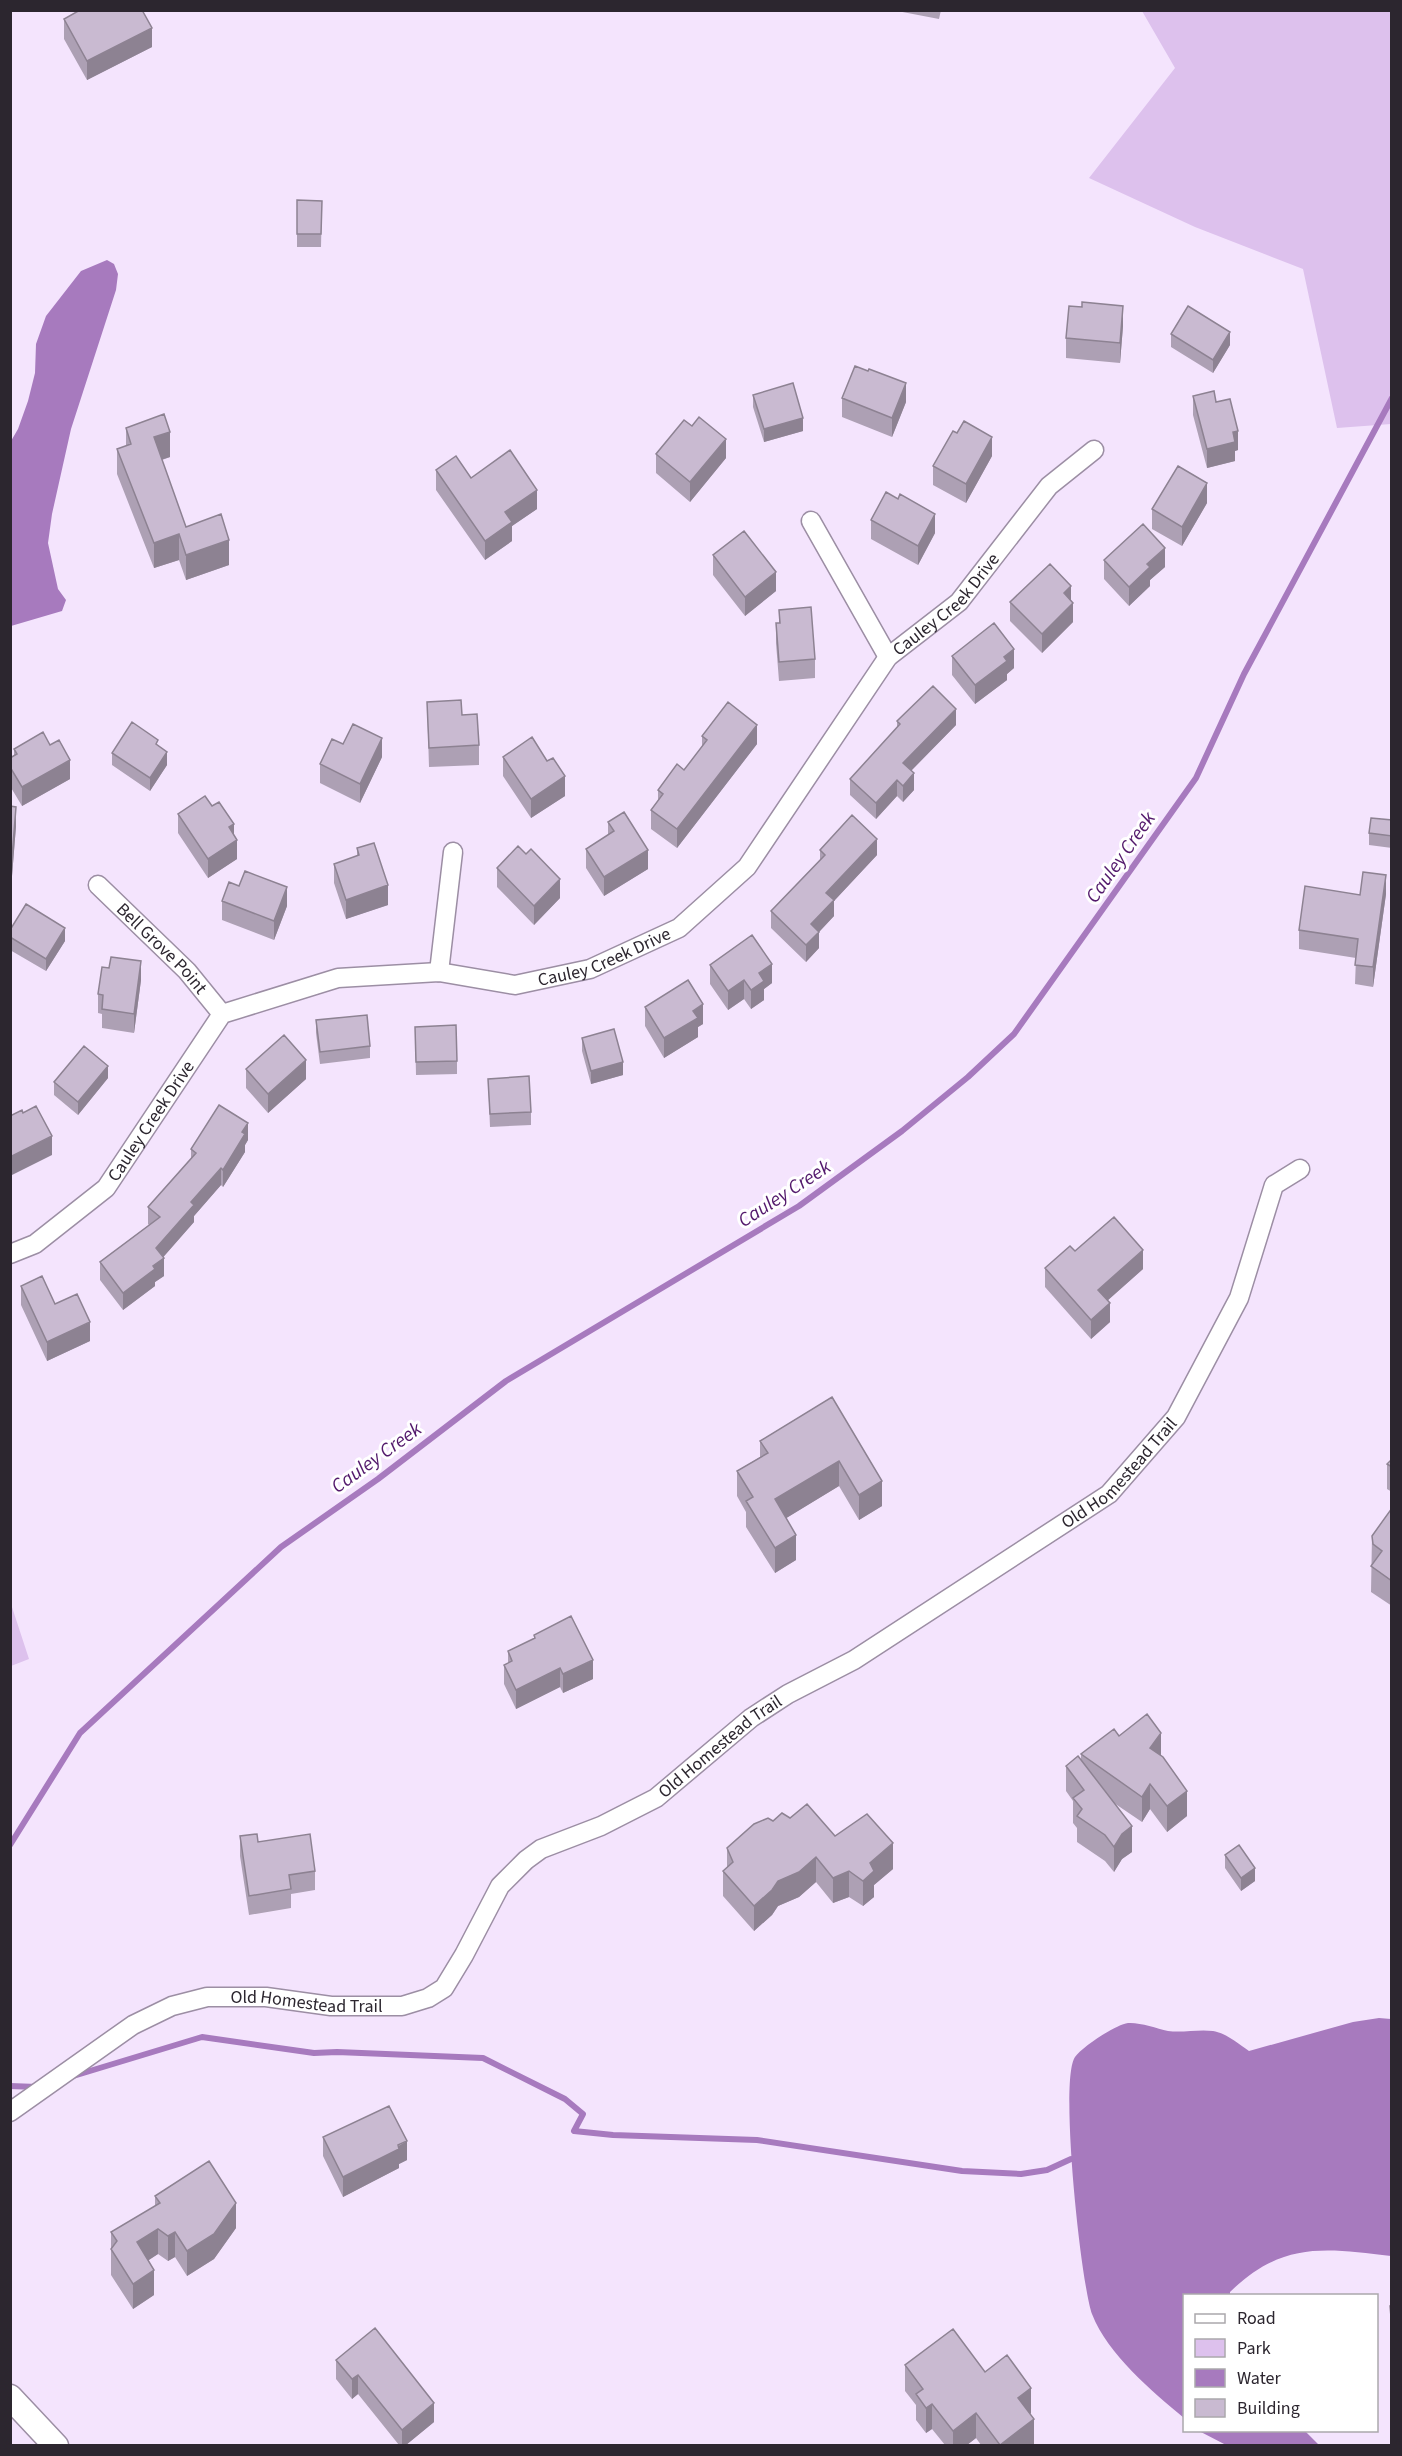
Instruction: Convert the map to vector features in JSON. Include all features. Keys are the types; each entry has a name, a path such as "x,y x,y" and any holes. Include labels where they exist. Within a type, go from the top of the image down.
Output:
{"street":[{"name":"Cauley Creek Drive","path":"10,1254 35,1244 106,1188 222,1014 338,978 440,972 515,985 590,969 679,928 747,867 888,657 959,602 1049,486 1094,450"},
{"path":"811,521 888,657"},
{"path":"440,972 453,852"},
{"name":"Bell Grove Point","path":"99,885 187,971 222,1014"},
{"name":"Old Homestead Trail","path":"10,2112 133,2025 172,2006 207,1997 266,1996 330,2006 402,2006 428,1998 444,1988 500,1886 526,1860 541,1850 601,1826 656,1798 751,1718 788,1694 854,1660 1109,1494 1176,1417 1239,1298 1274,1185 1300,1169"},
{"path":"10,2397 56,2445"}],"green space":[{"path":"1142,11 1391,11 1391,424 1337,428 1303,269 1195,227 1089,178 1175,68"},
{"path":"11,1604 29,1659 10,1666"}],"water":[{"path":"107,260 114,264 118,274 116,290 71,429 52,514 48,543 58,589 66,600 62,611 11,626 11,441 28,401 35,373 36,344 46,316 81,271"},
{"path":"1379,2018 1391,2019 1391,2256 1325,2250 1305,2252 1286,2256 1268,2264 1249,2275 1230,2294 1183,2294 1183,2417 1145,2384 1120,2358 1099,2329 1092,2314 1082,2264 1070,2141 1069,2103 1071,2073 1075,2057 1099,2037 1128,2023 1168,2031 1218,2032 1249,2051 1353,2022"},
{"path":"1201,2432 1306,2432 1319,2445 1226,2445"}],"building":[{"path":"80,10 142,10 152,28 87,61 64,19"},
{"path":"297,200 322,201 321,234 297,234"},
{"path":"1082,302 1123,306 1120,343 1066,338 1069,306 1082,307"},
{"path":"1188,306 1230,332 1213,360 1171,334"},
{"path":"855,366 906,383 892,418 842,398"},
{"path":"793,383 803,418 764,429 753,395"},
{"path":"1214,391 1216,402 1230,399 1238,431 1233,432 1235,442 1207,449 1193,396"},
{"path":"164,414 170,432 154,437 186,527 221,514 229,540 186,555 179,534 154,543 117,449 131,444 126,428"},
{"path":"699,417 726,439 690,482 656,454 684,420 692,426"},
{"path":"964,421 992,437 966,484 933,466 953,431 957,433"},
{"path":"510,450 537,490 505,512 512,522 485,541 436,470 456,456 471,478"},
{"path":"1178,466 1207,483 1182,527 1152,509"},
{"path":"886,492 898,499 900,494 935,514 918,546 871,520"},
{"path":"1143,524 1165,548 1147,564 1150,567 1129,587 1104,560"},
{"path":"744,531 776,572 745,597 713,555"},
{"path":"1050,564 1071,586 1064,593 1073,603 1042,634 1010,602"},
{"path":"811,607 815,659 779,662 776,623 780,623 779,610"},
{"path":"994,623 1014,649 1004,657 1007,661 975,685 952,656"},
{"path":"933,686 956,709 903,763 914,773 903,786 897,780 876,803 850,779 900,724 897,721"},
{"path":"461,700 462,715 477,714 479,745 429,748 427,702"},
{"path":"728,702 757,725 677,829 651,810 663,794 658,790 677,764 684,770 707,740 702,736"},
{"path":"132,722 158,740 156,744 167,752 150,778 112,753"},
{"path":"353,724 382,738 360,784 320,764 332,739 343,744"},
{"path":"43,732 50,745 59,740 70,760 22,787 10,767 10,758 17,754 14,749"},
{"path":"532,737 547,761 553,758 565,776 531,799 503,757"},
{"path":"205,796 212,806 219,802 234,824 229,827 237,840 208,859 178,814"},
{"path":"10,806 16,807 12,857 10,857"},
{"path":"624,812 648,850 604,877 586,849 614,831 608,822"},
{"path":"852,815 877,839 826,893 834,900 811,924 819,932 806,945 771,911 825,855 820,850"},
{"path":"1371,818 1392,820 1392,836 1369,833"},
{"path":"374,843 388,885 346,900 334,864 359,855 357,848"},
{"path":"518,846 526,854 531,849 560,879 534,906 497,868"},
{"path":"245,871 287,887 274,921 222,901 229,882 239,886"},
{"path":"1363,872 1386,875 1373,967 1355,965 1358,939 1299,930 1305,886 1360,895"},
{"path":"26,904 65,928 46,959 10,937 10,930"},
{"path":"752,935 772,964 759,973 764,981 751,990 744,980 728,991 710,965"},
{"path":"111,957 141,961 134,1014 102,1009 103,995 98,994 102,967 109,968"},
{"path":"688,980 703,1004 693,1011 698,1018 664,1038 645,1007"},
{"path":"367,1015 370,1046 320,1052 316,1020"},
{"path":"456,1025 457,1061 416,1062 415,1027"},
{"path":"614,1029 623,1062 591,1071 582,1038"},
{"path":"284,1035 306,1060 268,1094 246,1069"},
{"path":"84,1046 108,1066 78,1102 54,1082"},
{"path":"529,1076 531,1112 490,1114 488,1079"},
{"path":"219,1105 248,1123 242,1132 245,1134 223,1170 221,1168 191,1202 194,1205 156,1248 164,1258 153,1266 155,1269 123,1293 100,1262 160,1217 148,1207 196,1153 191,1149"},
{"path":"36,1106 52,1136 10,1157 10,1116 22,1110 23,1113"},
{"path":"1114,1217 1143,1250 1098,1290 1110,1303 1091,1320 1045,1268 1070,1246 1075,1251"},
{"path":"42,1276 55,1304 77,1294 90,1322 47,1342 21,1286"},
{"path":"832,1397 882,1481 859,1495 839,1461 775,1499 796,1535 775,1548 746,1501 753,1497 737,1471 768,1453 760,1441"},
{"path":"1392,1508 1392,1581 1371,1566 1382,1551 1373,1544 1372,1536"},
{"path":"571,1616 593,1660 563,1674 560,1668 516,1690 504,1665 512,1661 508,1651"},
{"path":"1147,1714 1161,1733 1150,1748 1163,1757 1187,1791 1167,1806 1150,1784 1142,1797 1081,1754 1114,1729 1119,1736"},
{"path":"1078,1756 1132,1826 1122,1834 1114,1847 1105,1835 1077,1816 1082,1809 1073,1798 1084,1790 1066,1766"},
{"path":"807,1804 835,1836 867,1814 893,1843 870,1863 874,1871 863,1881 849,1871 833,1878 816,1857 799,1872 778,1881 772,1890 754,1906 723,1871 733,1862 727,1848 754,1824 768,1818 773,1821 782,1813 790,1818"},
{"path":"257,1834 258,1842 310,1834 315,1871 289,1875 291,1889 249,1896 240,1836"},
{"path":"1239,1845 1255,1868 1241,1878 1225,1855"},
{"path":"389,2106 407,2141 398,2145 399,2149 343,2177 323,2137"},
{"path":"209,2161 236,2203 214,2234 187,2251 175,2232 168,2236 158,2229 137,2242 154,2270 133,2284 111,2249 117,2241 111,2232 160,2203 155,2196"},
{"path":"375,2328 434,2403 402,2430 358,2375 352,2379 336,2360"},
{"path":"953,2329 985,2372 1007,2355 1031,2388 1018,2398 1034,2419 1000,2445 976,2413 953,2431 932,2404 926,2408 916,2394 923,2389 905,2365"}],"waterway":[{"name":"Cauley Creek","path":"10,1845 80,1733 281,1547 378,1479 506,1381 799,1206 902,1131 968,1077 1014,1034 1196,778 1244,674 1392,398"},
{"path":"70,2077 202,2037 314,2053 483,2058 565,2099 583,2114 574,2131 613,2135 757,2140 962,2171 1021,2174 1047,2170 1071,2159"},
{"path":"10,2086 37,2087"}]}
